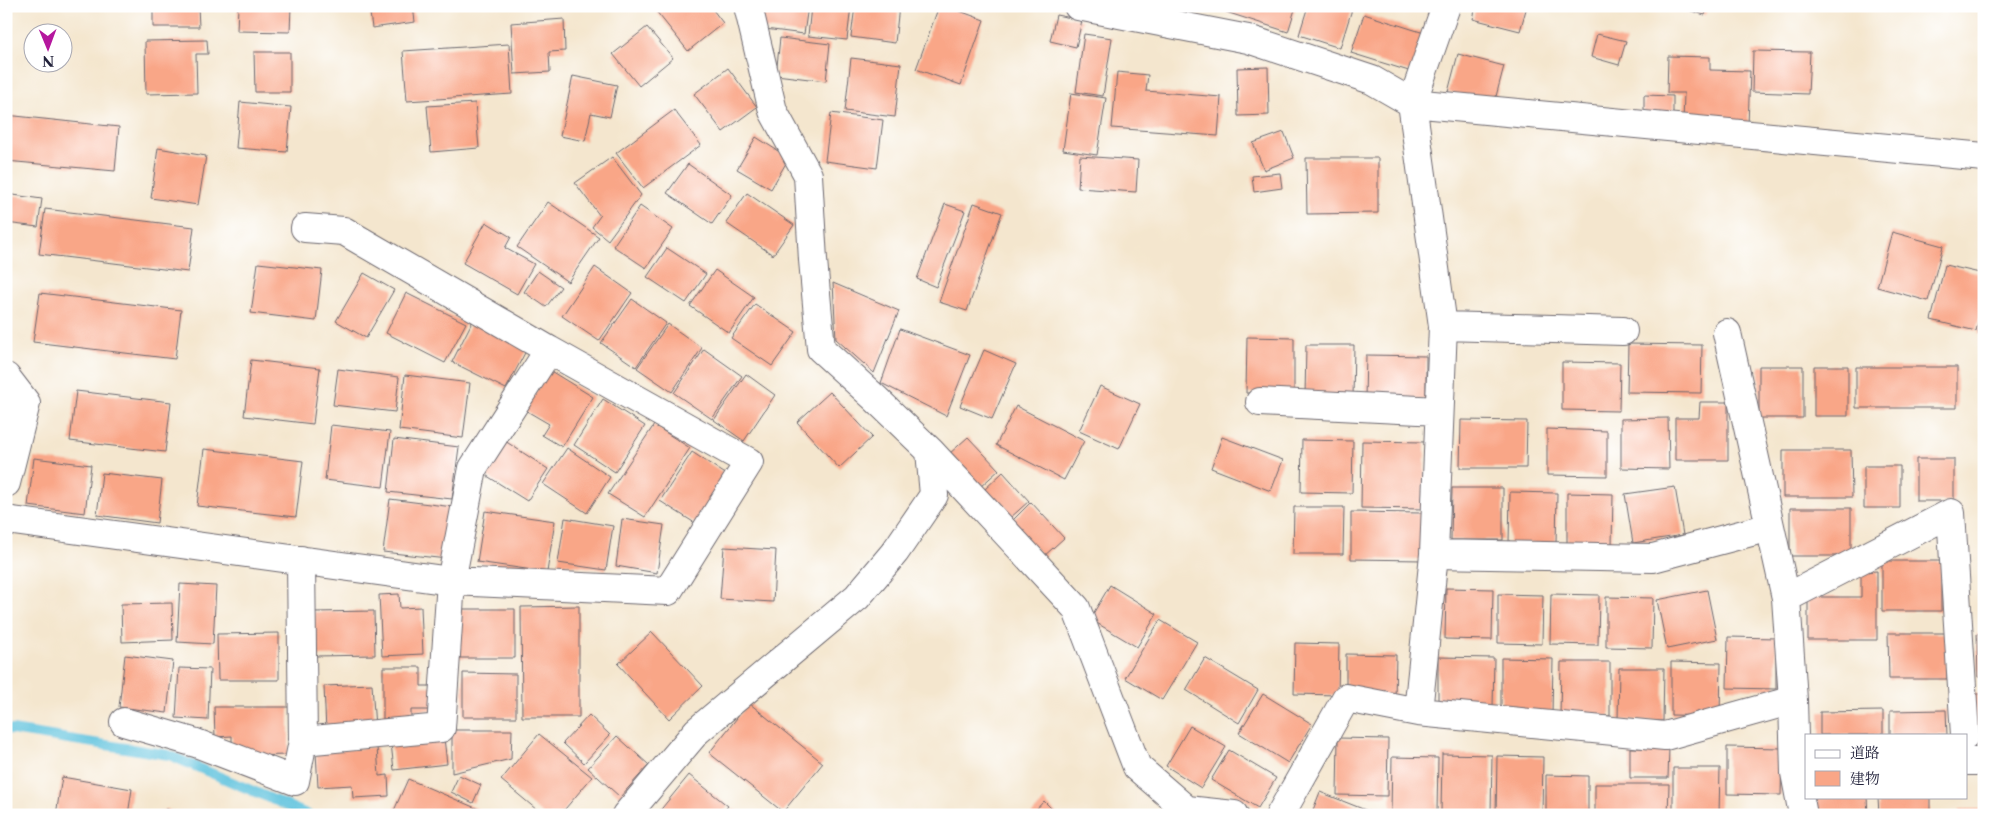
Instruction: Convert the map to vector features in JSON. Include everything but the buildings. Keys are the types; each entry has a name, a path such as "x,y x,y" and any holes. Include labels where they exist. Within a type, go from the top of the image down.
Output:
{"street":[{"path":"748,6 773,112 808,175 821,349 876,398 930,451 1076,608 1137,767 1186,812 1234,815"},
{"path":"1418,712 1434,554 1443,326 1412,103 1446,6"},
{"path":"1086,7 1248,39 1372,80 1412,103 1984,156"},
{"path":"6,520 451,581 668,591 749,462 344,231 305,228"},
{"path":"1443,326 1623,331"},
{"path":"1727,333 1786,598 1803,815"},
{"path":"303,741 440,728 451,581 472,468 550,350"},
{"path":"6,377 26,403 6,483"},
{"path":"1260,402 1439,411"},
{"path":"626,815 697,731 857,596 895,552 934,495 930,451"},
{"path":"1786,598 1951,513 1965,734"},
{"path":"1434,554 1653,558 1770,527"},
{"path":"124,722 196,743 295,781 303,741 301,560"},
{"path":"1280,815 1346,698 1418,712 1665,736 1793,700"},
{"path":"1968,761 1984,761"}],"waterway":[{"path":"6,729 169,755 309,815"}]}
